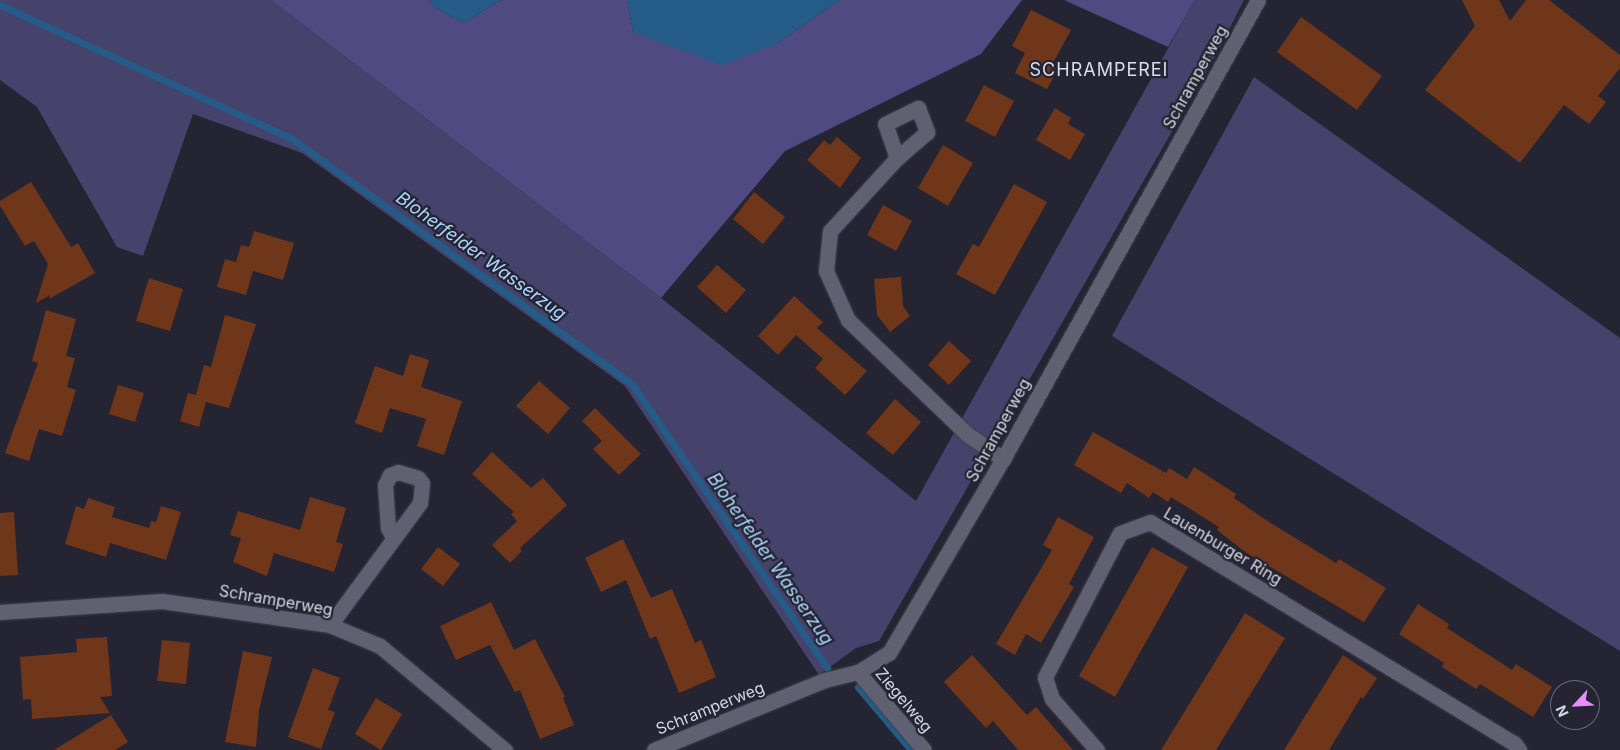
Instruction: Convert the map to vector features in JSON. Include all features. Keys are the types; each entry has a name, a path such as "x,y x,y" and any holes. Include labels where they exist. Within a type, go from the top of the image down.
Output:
{"street":[{"name":"Schramperweg","path":"654,750 825,680 858,672 889,653 1003,459 1258,0"},
{"path":"897,158 830,230 826,271 848,320 967,434 1003,459"},
{"name":"Lauenburger Ring","path":"1097,750 1052,699 1045,677 1120,533 1150,522 1514,743 1519,750"},
{"path":"330,625 393,537"},
{"name":"Schramperweg","path":"0,612 162,601 330,625 380,646 505,750"},
{"name":"Ziegelweg","path":"858,672 924,750"}],"shaded area":[{"path":"0,0 271,0 661,298 916,501 1195,0 1244,0 1216,55 879,641 856,648 819,675 625,386 302,153 193,114 143,256 117,247 37,107 0,80"},
{"path":"271,0 429,0 434,7 464,23 501,0 627,0 633,32 776,44 840,0 1022,0 981,54 785,151 661,298"},
{"path":"1064,0 1195,0 1168,47"},
{"path":"1254,77 1620,338 1620,651 1112,336"}],"water":[{"path":"429,0 501,0 464,23 434,7"},
{"path":"627,0 840,0 776,44 722,65 633,32"}],"building":[{"path":"1462,0 1499,0 1510,21 1526,0 1549,0 1620,55 1620,68 1598,96 1606,102 1589,124 1564,105 1520,163 1425,90 1475,26"},
{"path":"1031,10 1071,30 1052,65 1058,69 1047,89 1015,73 1025,53 1012,46"},
{"path":"1301,17 1382,76 1357,110 1277,52"},
{"path":"984,85 1014,101 995,137 965,121"},
{"path":"1055,108 1071,118 1068,124 1085,134 1070,160 1036,140"},
{"path":"837,137 861,158 840,188 807,160 824,140 830,145"},
{"path":"943,145 973,163 948,206 918,188"},
{"path":"31,182 71,247 78,243 95,273 49,299 50,295 36,303 48,264 34,241 25,246 0,206 0,201"},
{"path":"1014,184 1047,202 995,295 956,274 973,244 979,247"},
{"path":"754,192 785,217 763,244 733,219"},
{"path":"883,205 912,221 896,251 867,235"},
{"path":"254,231 294,243 283,280 253,271 246,295 217,287 225,259 236,262 241,245 249,247"},
{"path":"717,265 746,290 726,313 697,287"},
{"path":"901,277 903,306 910,316 890,332 877,315 874,279"},
{"path":"149,278 183,289 170,331 136,321"},
{"path":"794,296 823,322 817,328 867,371 845,395 815,368 823,359 796,335 778,355 758,336"},
{"path":"46,310 76,319 66,356 75,358 67,387 76,390 62,436 39,429 29,461 5,453 38,363 32,361"},
{"path":"225,315 256,324 229,408 206,402 199,427 180,421 188,393 196,395 204,365 211,367"},
{"path":"949,341 971,361 949,385 928,365"},
{"path":"410,354 429,360 421,387 462,401 444,455 417,446 426,419 390,408 382,433 355,423 375,366 403,376"},
{"path":"539,381 570,408 548,434 516,406"},
{"path":"118,385 144,393 135,422 109,414"},
{"path":"895,399 921,422 893,455 866,433"},
{"path":"595,408 641,454 619,475 593,449 602,441 582,421"},
{"path":"1093,432 1166,473 1169,468 1187,479 1194,467 1236,494 1234,498 1266,520 1336,563 1339,559 1386,588 1364,622 1245,552 1217,530 1219,527 1171,497 1168,502 1153,492 1149,498 1127,483 1121,493 1074,465"},
{"path":"492,452 531,488 543,478 567,505 520,548 522,551 510,563 492,545 517,521 511,514 514,512 472,474"},
{"path":"310,497 346,508 336,542 343,544 334,572 274,553 267,576 233,562 241,538 230,535 238,511 300,530"},
{"path":"88,498 115,507 112,517 149,528 151,521 156,522 161,506 181,512 166,560 110,543 106,557 65,544 76,506 84,509"},
{"path":"14,512 18,575 0,576 0,513"},
{"path":"1058,517 1094,537 1069,584 1074,587 1041,643 1026,634 1015,655 996,644 1052,550 1043,545"},
{"path":"623,539 651,598 672,589 695,643 701,640 716,677 679,693 656,636 650,639 626,580 601,592 585,558"},
{"path":"438,547 460,564 443,586 421,569"},
{"path":"1152,547 1188,567 1115,697 1079,676"},
{"path":"491,602 514,650 535,639 565,697 563,698 574,725 540,739 520,690 515,692 490,645 456,660 440,626"},
{"path":"1418,604 1449,624 1447,628 1512,670 1516,664 1550,686 1550,690 1533,717 1480,684 1476,689 1442,667 1444,663 1399,634"},
{"path":"1245,613 1285,638 1216,750 1161,750"},
{"path":"107,637 112,696 100,697 110,713 32,719 31,699 23,700 20,657 77,652 76,639"},
{"path":"162,640 190,643 186,684 157,681"},
{"path":"243,651 272,657 259,710 256,747 225,742"},
{"path":"972,655 1027,715 1036,707 1073,750 1018,750 993,721 986,728 944,682"},
{"path":"1343,655 1377,678 1363,699 1361,697 1329,750 1284,750"},
{"path":"313,668 340,678 328,710 335,712 321,749 288,737"},
{"path":"376,698 402,714 381,750 355,734"},
{"path":"111,715 128,742 115,750 54,750"}],"waterway":[{"name":"Bloherfelder Wasserzug","path":"0,5 291,138 632,384 827,668"},
{"name":"Bloherfelder Wasserzug","path":"858,687 911,750"}],"district":[{"name":"SCHRAMPEREI","path":"1099,70"}]}
